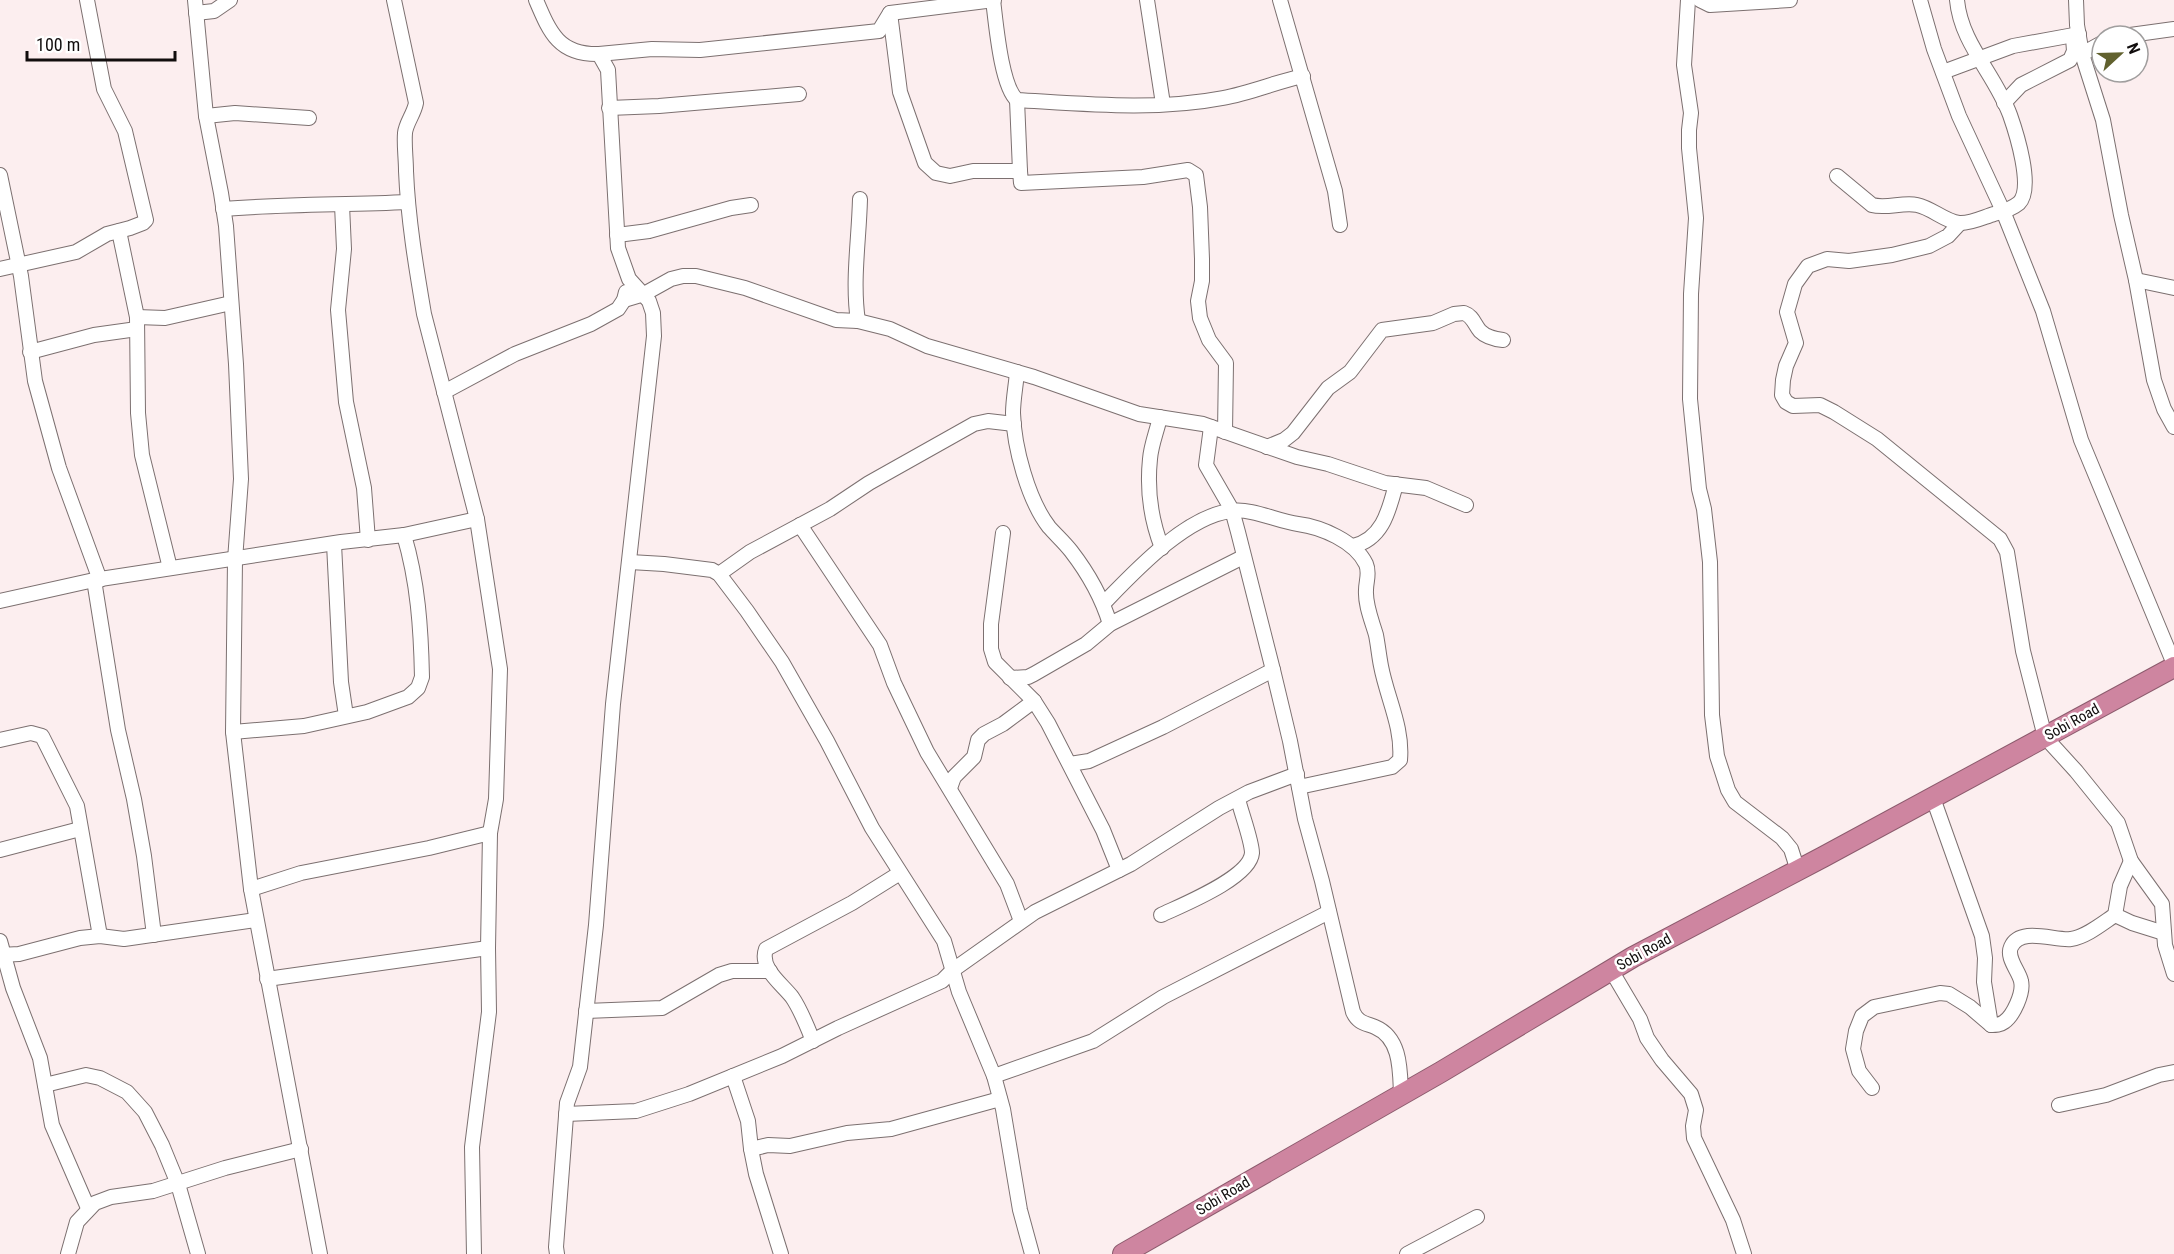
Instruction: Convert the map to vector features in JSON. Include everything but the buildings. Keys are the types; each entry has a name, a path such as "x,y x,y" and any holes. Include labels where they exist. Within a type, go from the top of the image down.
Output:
{"highway":[{"name":"Sobi Road","path":"1123,1254 1401,1094 1632,957 1798,871 2174,666"}],"street":[{"path":"0,269 76,252 96,239 142,224 146,220 125,131 104,89 87,0"},
{"path":"230,0 214,11 195,7 206,116 223,209 241,479 235,560 233,732 251,890 320,1254"},
{"path":"394,0 416,103 405,130 408,202 424,314 477,519 500,669 496,799 490,833 489,1012 472,1147 474,1254"},
{"path":"536,0 554,38 564,47 584,54 652,49 718,48 879,31 890,13"},
{"path":"890,13 994,0 1006,83 1017,100 1073,105 1162,104 1223,98 1303,76"},
{"path":"1147,0 1162,104"},
{"path":"1280,0 1335,191 1340,225"},
{"path":"1688,0 1684,65 1691,113 1689,148 1696,218 1691,294 1690,399 1699,489 1704,508 1710,562 1712,715 1717,756 1735,802 1782,838 1791,849 1798,871"},
{"path":"1700,0 1710,5 1790,0"},
{"path":"1920,0 1942,72 1959,116 2003,211 2043,311 2081,440 2174,666"},
{"path":"1956,0 1960,22 1978,58 1993,80 2013,125 2024,170 2023,196 2019,202 2003,211 1960,223 1948,236 1929,246 1892,255 1849,261 1827,259 1808,266 1795,285 1787,312 1796,343 1786,366 1782,395 1786,402 1793,406 1826,407 1877,439 2000,539 2007,552 2023,651 2045,737 2076,771 2118,824 2131,861 2162,904 2174,974"},
{"path":"2004,103 2021,85 2070,60 2074,51 2076,34 2076,0"},
{"path":"890,13 900,92 926,163 936,173 950,176 973,171 1020,171"},
{"path":"2150,32 2174,29"},
{"path":"1942,72 2013,46 2076,34"},
{"path":"2076,34 2103,120 2156,388 2174,427"},
{"path":"2082,54 2090,50"},
{"path":"608,70 626,52"},
{"path":"558,1254 556,1239 567,1103 580,1067 597,904 613,704 654,336 653,313 649,301 629,279 618,248 608,70 599,54"},
{"path":"609,108 799,94"},
{"path":"1017,100 1021,183 1143,177 1188,170 1196,175 1202,259 1202,281 1198,301 1200,318 1209,340 1226,363 1225,432"},
{"path":"206,116 235,113 309,118"},
{"path":"0,175 2,202 18,264 34,381 59,468 97,580 118,730 142,845 154,935"},
{"path":"1837,176 1877,207 1905,204 1918,206 1960,223"},
{"path":"858,321 856,273 860,199"},
{"path":"223,209 303,204 408,202"},
{"path":"342,205 344,249 338,310 346,402 364,488 368,540"},
{"path":"617,235 649,231 731,208 751,205"},
{"path":"119,231 137,323 138,413 142,455 170,568"},
{"path":"624,300 644,294 671,279 696,276 745,288 836,320 858,321 890,329 927,346 1017,372 1139,414 1211,427 1267,447 1385,483 1426,488 1466,505"},
{"path":"444,392 515,354 591,324 618,309 624,300 629,279"},
{"path":"2136,280 2174,288"},
{"path":"30,352 137,323 231,303"},
{"path":"1267,447 1284,440 1293,433 1328,388 1350,372 1382,330 1433,323 1454,314 1464,313 1472,318 1478,330 1503,340"},
{"path":"1017,372 1014,424 1016,441 1029,486 1049,526 1072,553 1104,603 1110,624"},
{"path":"1160,417 1150,459 1150,493 1153,521 1162,548"},
{"path":"719,574 750,552 974,424 988,421 1014,424"},
{"path":"1211,427 1206,465 1232,510 1273,670 1305,819 1353,1012 1356,1019 1387,1033 1392,1041 1397,1054 1401,1094"},
{"path":"1353,546 1363,543 1385,522 1396,484"},
{"path":"566,1114 636,1111 689,1094 782,1056 942,981 953,970 1035,912 1119,870 1238,799 1298,781 1392,767 1400,759 1396,717 1382,670 1367,603 1365,591 1369,576 1367,565 1353,546 1327,531 1253,512 1232,510 1194,523 1128,578 1104,603"},
{"path":"0,600 170,568 404,535 477,519"},
{"path":"800,525 880,645 894,683 927,752 1007,884 1021,921"},
{"path":"1003,533 991,624 991,649 995,662 1030,698 1070,764 1103,830 1119,870"},
{"path":"233,732 304,726 376,710 408,698 418,688 422,677 418,605 412,564 404,535"},
{"path":"334,544 341,682 346,716"},
{"path":"1010,678 1028,676 1086,644 1110,624 1243,557"},
{"path":"630,562 712,570 719,574 782,662 827,741 872,828 944,941 972,1028 994,1076 1020,1210 1032,1254"},
{"path":"1070,764 1089,761 1163,727 1273,670"},
{"path":"1028,676 1030,698"},
{"path":"950,788 954,777 974,757 978,740 984,734 1003,724 1030,698"},
{"path":"0,740 31,732 42,736 77,806 100,936"},
{"path":"1080,784 1089,761"},
{"path":"1933,798 1982,936 1985,958 1984,982 1991,1025"},
{"path":"1161,915 1222,884 1249,863 1252,852 1238,799"},
{"path":"0,850 80,829"},
{"path":"251,890 301,873 429,848 490,833"},
{"path":"2115,915 2120,886 2131,861"},
{"path":"813,1041 792,998 770,971 764,957 766,949 852,903 900,873"},
{"path":"994,1076 1093,1041 1163,997 1329,912"},
{"path":"1872,1088 1859,1071 1853,1049 1856,1031 1862,1016 1874,1008 1940,993 1949,994 1970,1007 1991,1025 2005,1022 2022,992 2022,983 2011,957 2010,948 2014,942 2033,934 2073,939 2115,915"},
{"path":"2115,915 2168,944"},
{"path":"2,956 80,938 100,936 124,939 256,920"},
{"path":"0,941 2,956 40,1058 52,1125 88,1208"},
{"path":"267,980 488,948"},
{"path":"1611,970 1640,1019 1647,1038 1691,1094 1696,1110 1693,1126 1694,1138 1733,1220 1744,1254"},
{"path":"586,1011 662,1008 719,975 732,971 770,971"},
{"path":"2059,1105 2106,1095 2158,1075 2174,1072"},
{"path":"45,1085 86,1075 100,1078 128,1092 146,1112 162,1145 178,1184 198,1254"},
{"path":"733,1076 748,1121 756,1174 781,1254"},
{"path":"751,1149 768,1145 790,1146 846,1133 891,1129 1000,1099"},
{"path":"68,1254 77,1222 94,1203 111,1197 153,1191 225,1168 301,1149"},
{"path":"1407,1254 1477,1217"}]}
